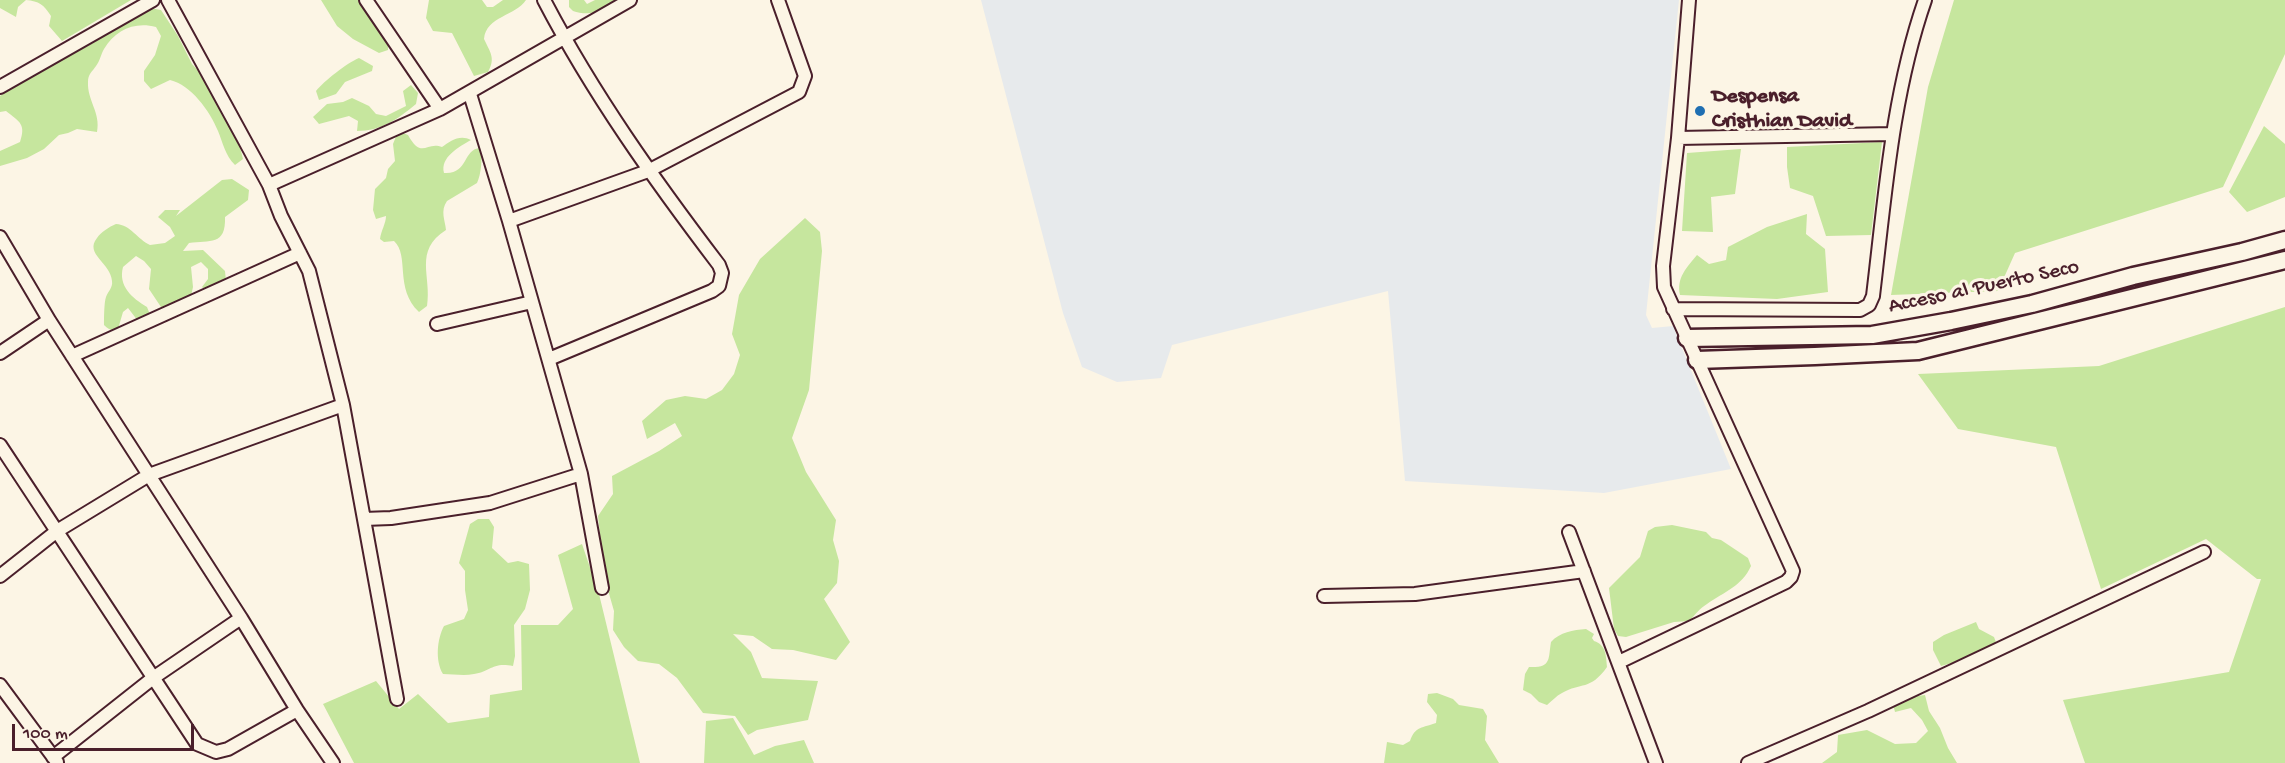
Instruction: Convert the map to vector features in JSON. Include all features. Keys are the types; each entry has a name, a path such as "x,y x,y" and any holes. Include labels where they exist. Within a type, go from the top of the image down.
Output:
{"main road":[{"name":"Acceso al Puerto Seco","path":"1687,338 1884,333 2032,304 2133,276 2285,240"},
{"name":"Acceso al Puerto Seco","path":"1697,360 1918,351 2285,260"}],"street":[{"path":"0,87 153,0"},
{"path":"168,0 269,185 309,271 343,405 397,699"},
{"path":"366,0 441,109"},
{"path":"544,0 564,39 648,171 722,273 719,286 549,358"},
{"path":"269,185 441,109 630,0"},
{"path":"509,221 648,171 799,92 805,76 778,0"},
{"path":"1619,662 1786,582 1791,578 1793,571 1664,287 1663,266 1678,138 1689,0"},
{"path":"1673,309 1860,310 1869,305 1873,296 1893,134 1915,28 1925,0"},
{"path":"470,94 509,221 581,474 602,588"},
{"path":"1678,138 1893,134"},
{"path":"0,237 49,320 333,763"},
{"path":"72,356 300,253"},
{"path":"437,324 532,302"},
{"path":"0,353 49,320"},
{"path":"0,576 57,531 149,475 343,405"},
{"path":"0,445 197,744 216,752 228,750 297,710"},
{"path":"364,519 391,518 490,503 581,474"},
{"path":"1569,532 1656,763"},
{"path":"1748,763 1868,711 2204,552"},
{"path":"1324,596 1415,594 1584,571"},
{"path":"0,685 55,760 153,678 242,618"}],"shaded area":[{"path":"981,0 1679,0 1646,315 1652,328 1673,326 1731,469 1604,493 1405,481 1388,291 1172,345 1161,378 1117,382 1082,367 1063,313"}],"green space":[{"path":"0,0 26,0 18,7 16,17 0,8"},
{"path":"26,0 131,0 62,41 49,26 51,16 46,9 41,4"},
{"path":"321,0 364,0 388,40 388,50 379,53 353,39 337,26"},
{"path":"429,0 482,0 487,7 493,7 503,0 526,0 516,10 490,25 484,39 492,63 488,72 474,76 452,33 433,31 426,18"},
{"path":"569,0 584,0 587,4 595,0 614,0 601,11 584,13 573,11 569,7"},
{"path":"1954,0 2285,0 2285,54 2223,187 2015,253 1998,291 1891,295 1928,87"},
{"path":"150,8 161,10 192,64 219,93 238,139 243,159 235,165 210,115 185,87 170,80 151,89 144,81 144,71 155,55 161,36 156,27 141,25 126,29 114,37 89,75 88,89 97,119 97,132 77,129 59,135 44,149 27,158 0,166 0,151 20,142 22,127 6,111 0,112 0,96"},
{"path":"359,58 373,66 372,71 345,82 336,94 319,100 316,91 330,77"},
{"path":"411,85 418,93 416,104 396,119 374,129 357,131 358,121 349,116 319,124 313,117 327,104 352,98 369,106 376,114 386,116 406,106 403,91"},
{"path":"2264,126 2285,144 2285,197 2247,212 2229,192"},
{"path":"403,133 421,148 442,147 459,138 471,140 448,157 444,173 457,170 475,149 480,148 481,156 477,183 447,201 445,205 443,212 446,230 436,238 427,255 427,306 419,312 411,303 407,293 399,247 394,241 384,242 380,239 386,216 376,219 373,210 375,189 386,178 388,169 395,161 393,144 397,134"},
{"path":"1882,142 1871,235 1826,236 1813,196 1790,188 1787,147"},
{"path":"1741,149 1735,194 1711,197 1713,232 1682,231 1687,153"},
{"path":"232,179 249,190 248,200 225,217 225,226 220,237 210,241 189,243 183,251 203,250 225,271 226,281 209,294 202,287 208,279 208,269 201,262 191,267 193,287 191,296 172,308 161,307 149,289 151,269 136,256 123,267 124,286 136,300 147,307 148,318 138,321 128,308 123,312 118,329 111,330 106,327 104,325 105,303 112,281 111,275 94,249 99,236 116,224 126,227 150,245 165,243 175,236 170,227 158,217 165,210 180,210 176,216 222,180"},
{"path":"1807,214 1806,234 1825,249 1828,292 1777,299 1680,295 1681,278 1697,255 1709,264 1726,260 1728,247 1767,227"},
{"path":"805,218 820,232 822,251 809,390 792,438 806,472 836,520 833,540 839,561 837,583 824,599 850,642 836,660 793,650 772,649 753,636 733,634 751,652 762,678 818,681 808,720 757,730 748,735 735,716 703,713 677,678 659,664 638,661 624,647 613,630 614,611 595,545 600,534 598,516 613,494 612,476 682,436 675,423 647,439 642,421 666,400 685,396 706,399 722,390 734,374 740,355 732,334 739,295 760,259"},
{"path":"2285,307 2285,763 2085,763 2063,700 2229,672 2261,579 2257,579 2206,539 2101,589 2056,447 1958,429 1918,374 2099,366"},
{"path":"478,519 489,519 494,527 492,548 508,563 518,561 529,564 530,590 525,609 514,625 513,666 495,666 470,675 443,674 438,657 440,637 444,626 464,619 468,610 465,571 459,563 470,524"},
{"path":"1672,525 1706,532 1712,538 1721,540 1748,558 1751,566 1738,584 1704,606 1689,621 1674,622 1626,637 1618,636 1614,629 1609,588 1640,557 1648,531 1655,527"},
{"path":"582,544 599,594 640,763 354,763 323,704 376,681 399,709 418,694 448,723 489,717 490,695 522,690 521,625 558,625 573,609 558,555"},
{"path":"1976,622 1979,629 1994,637 1997,645 1966,659 1941,666 1933,650 1933,642"},
{"path":"1586,629 1594,634 1592,638 1605,651 1607,667 1601,675 1590,683 1560,694 1547,705 1523,690 1525,674 1529,667 1545,664 1549,658 1551,642 1563,634"},
{"path":"1437,693 1453,699 1459,705 1483,709 1487,716 1485,740 1499,763 1384,763 1387,742 1403,745 1410,741 1417,730 1436,723 1437,715 1427,702 1428,694"},
{"path":"1925,695 1929,711 1957,763 1822,763 1837,752 1838,735 1867,730 1895,744 1916,743 1928,731 1922,720 1911,708 1895,712 1893,704 1904,698"},
{"path":"733,718 754,755 775,746 804,740 814,763 704,763 706,721"}],"place":[{"name":"Despensa Cristhian David","path":"1700,111"}]}
